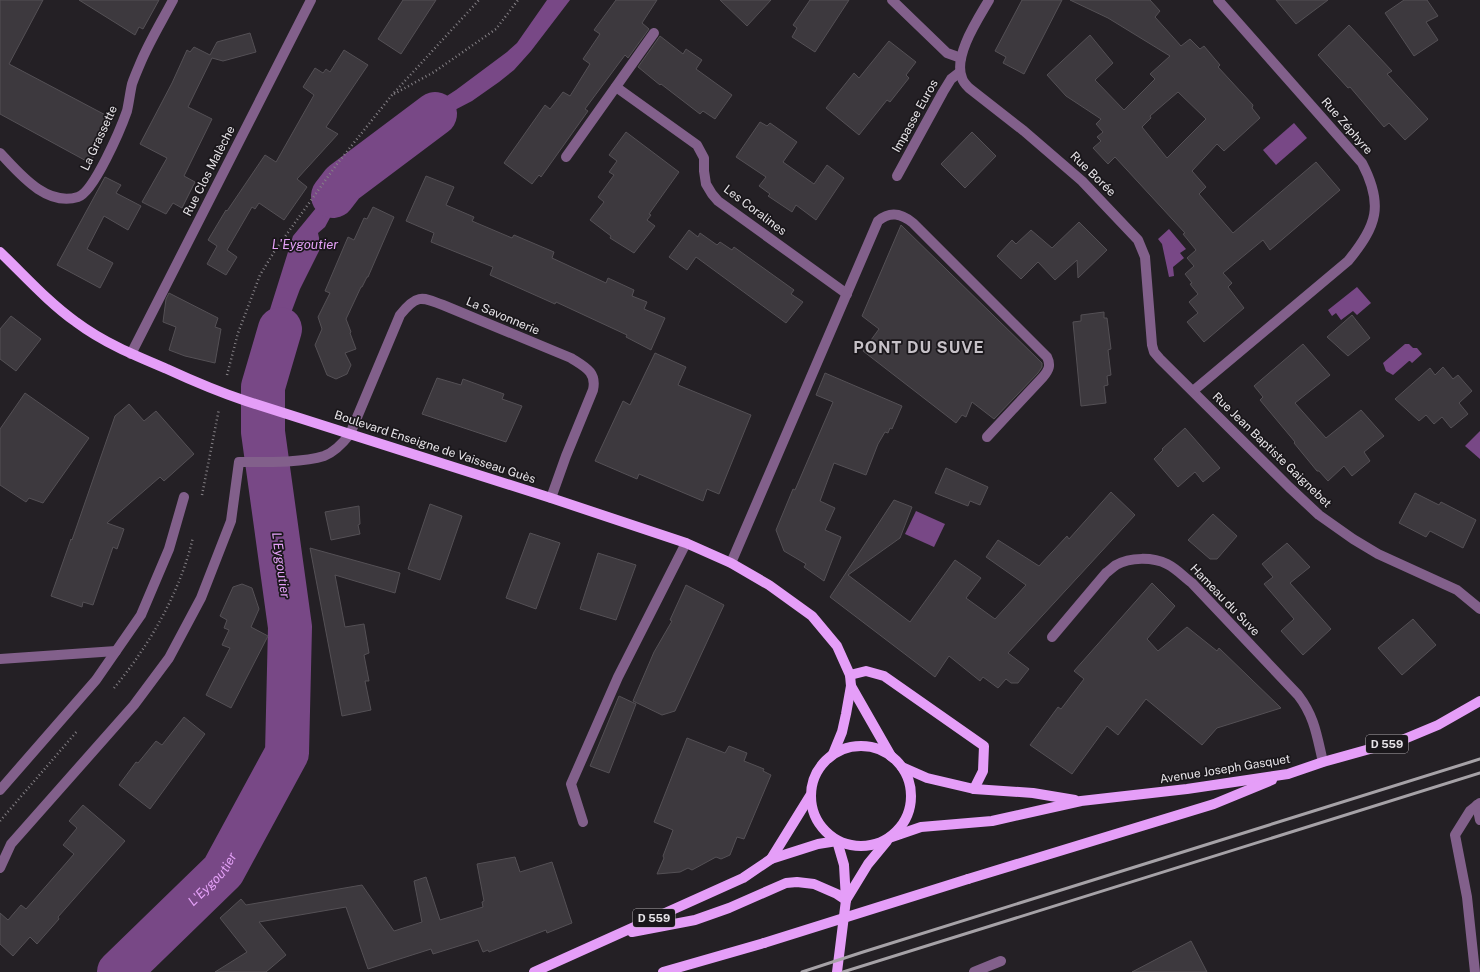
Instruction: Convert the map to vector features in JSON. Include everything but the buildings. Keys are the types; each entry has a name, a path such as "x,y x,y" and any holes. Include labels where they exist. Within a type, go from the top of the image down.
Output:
{"main road":[{"name":"Boulevard Enseigne de Vaisseau Guès","path":"0,252 54,304 76,322 97,336 131,354 222,393 551,498 686,543 731,563 769,585 812,616 837,646 850,675 851,686 842,732 833,754"},
{"path":"850,675 866,671 884,676 984,746 983,771 974,789"},
{"name":"Boulevard Enseigne de Vaisseau Guès","path":"851,686 892,756"},
{"name":"Avenue Joseph Gasquet","path":"889,838 921,827 992,821 1081,801 1187,789 1288,774 1323,762 1402,740 1438,725 1480,701"},
{"path":"837,972 846,900 844,866 837,842 823,830 813,814 810,796 813,780 821,765 833,754 847,747 862,746 878,748 892,756 902,767 908,779 911,791 910,805 906,818 899,829 889,838 868,864 846,900"},
{"name":"Avenue Joseph Gasquet","path":"902,767 927,778 974,789 1033,793 1081,801"},
{"path":"663,972 764,943 1214,804 1288,774"},
{"path":"771,859 810,796"},
{"path":"771,859 818,844 837,842 858,847 880,843 889,838"},
{"name":"D 559","path":"534,972 742,878 771,859"},
{"path":"615,935 695,920 729,908 786,883 797,882 814,884 837,894 846,900"}],"street":[{"name":"La Grassette","path":"0,153 24,178 44,192 60,198 75,197 86,192 95,179 118,133 127,109 133,82 140,64 151,40 174,0"},
{"name":"Rue Clos Malèche","path":"131,354 311,0"},
{"path":"892,0 947,54 961,58"},
{"path":"960,72 961,58 970,36 989,0"},
{"name":"Rue Zéphyre","path":"1193,391 1348,261 1368,234 1375,211 1375,196 1368,174 1362,163 1218,0"},
{"path":"566,157 654,33"},
{"name":"Rue Borée","path":"960,72 964,82 970,88 1024,131 1082,181 1138,240 1145,257 1151,336 1154,352 1193,391"},
{"name":"Impasse Euros","path":"896,176 943,92 952,79 960,72"},
{"name":"Les Coralines","path":"616,87 697,145 704,158 706,184 718,201 847,294"},
{"path":"731,563 878,221 887,215 898,214 908,218 1047,357 1050,366 1046,373 987,437"},
{"name":"La Savonnerie","path":"350,434 400,315 411,302 419,299 428,299 571,358 589,370 593,375 595,382 593,390 566,456 551,498"},
{"name":"Rue Jean Baptiste Gaignebet","path":"1193,391 1289,487 1319,515 1336,528 1378,554 1456,590 1480,609"},
{"path":"0,868 11,844 134,705 169,658 201,598 231,521 240,462 308,460 325,455 341,445 350,434"},
{"path":"0,790 96,680 141,615 169,549 184,497"},
{"path":"583,822 571,784 618,677 686,543"},
{"name":"Hameau du Suve","path":"1052,637 1106,573 1116,566 1126,561 1136,559 1157,560 1167,564 1192,583 1298,695 1307,707 1312,718 1323,762"},
{"path":"0,659 116,651"},
{"path":"1478,804 1480,820"},
{"path":"1475,972 1467,897 1455,835 1464,818 1478,804"},
{"path":"974,972 1001,961"}],"path":[{"path":"229,367 238,334 260,275 274,252 336,164 392,96 479,0"},
{"path":"392,96 434,72 496,29 518,0"}],"water":[{"name":"L'Eygoutier","path":"547,0 570,0 531,51 514,70 472,101 424,126 381,154 347,186 325,227 318,233 321,247 300,289 285,329 278,354 280,392 251,382 256,354 293,236 367,146 390,127 436,103 456,90 507,52 517,43"},
{"path":"1294,123 1307,138 1276,165 1263,150"},
{"path":"1169,229 1186,249 1180,253 1184,258 1173,267 1174,276 1169,277 1162,244 1158,239"},
{"path":"1357,287 1371,303 1357,315 1353,311 1341,320 1336,313 1332,316 1328,310"},
{"path":"1405,344 1409,344 1413,348 1417,348 1422,354 1412,363 1409,361 1393,375 1386,371 1383,363"},
{"path":"1480,431 1480,459 1465,446"},
{"path":"916,511 945,524 934,547 905,534"}],"waterway":[{"name":"L'Eygoutier","path":"333,196 343,183 435,114"},
{"name":"L'Eygoutier","path":"119,972 223,871 287,753 290,627 263,432 263,387 280,329"}],"railway":[{"path":"802,972 1480,759"},
{"path":"843,972 1480,773"}],"district":[{"name":"PONT DU SUVE","path":"919,347"}]}
